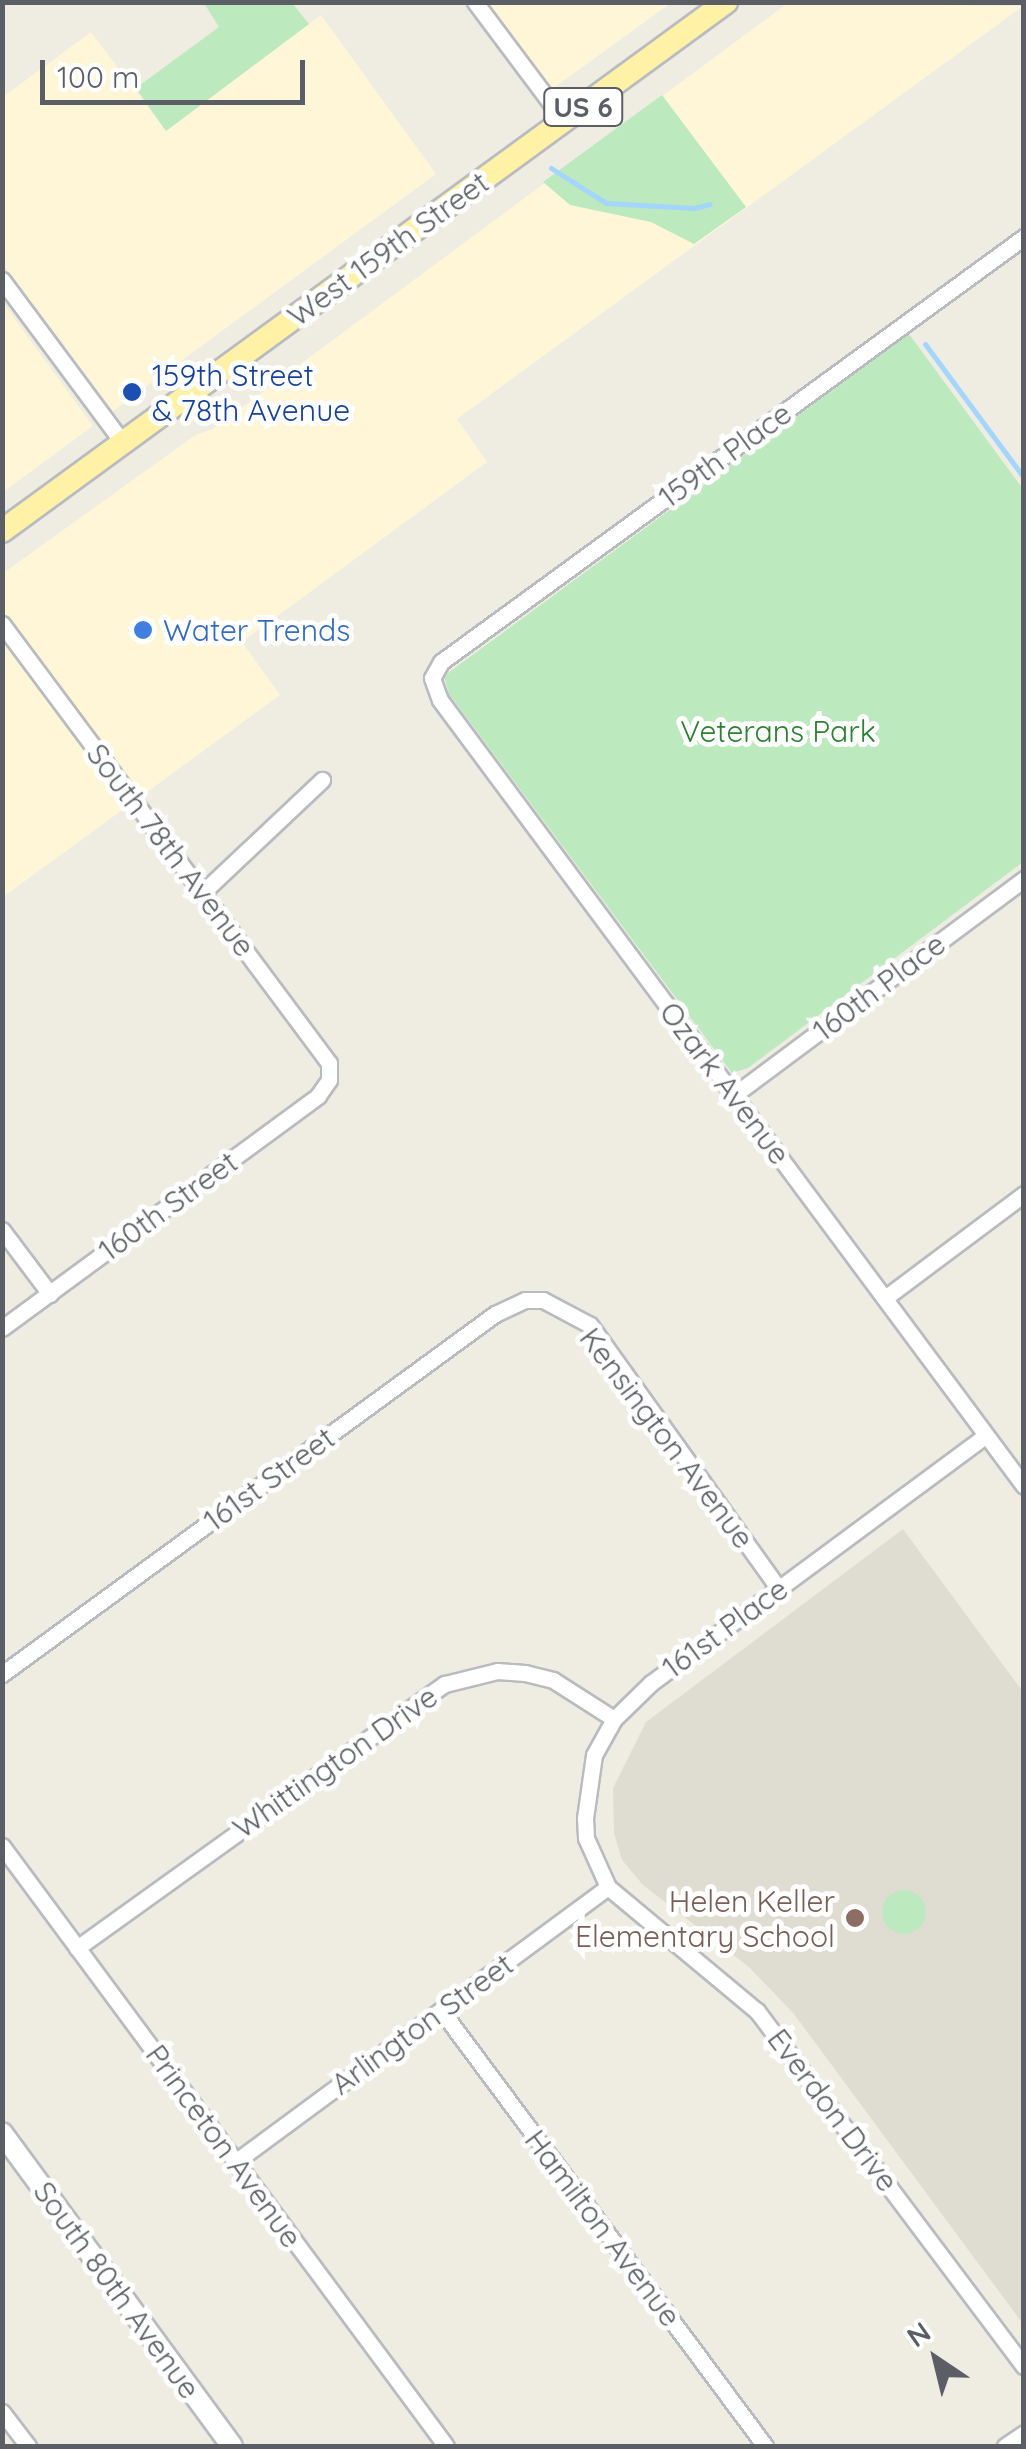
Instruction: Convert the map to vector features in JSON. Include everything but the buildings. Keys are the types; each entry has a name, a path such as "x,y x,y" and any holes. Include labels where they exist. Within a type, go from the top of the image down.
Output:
{"main road":[{"name":"West 159th Street","path":"2,531 726,2"}],"street":[{"path":"475,2 564,121"},
{"name":"159th Place","path":"432,678 441,662 1024,237"},
{"path":"2,280 123,443"},
{"name":"South 78th Avenue","path":"2,624 329,1064 329,1080"},
{"name":"Ozark Avenue","path":"432,678 440,700 1024,1486"},
{"path":"202,892 322,780"},
{"name":"160th Place","path":"734,1095 1024,879"},
{"name":"160th Street","path":"2,1328 318,1096 329,1080"},
{"path":"885,1298 1024,1194"},
{"path":"2,1230 50,1294"},
{"name":"161st Street","path":"2,1674 496,1314 524,1300 543,1300"},
{"name":"Kensington Avenue","path":"543,1300 590,1325 779,1589"},
{"name":"161st Place","path":"608,1888 586,1838 586,1794 594,1754 614,1719 668,1669 986,1436"},
{"name":"Whittington Drive","path":"77,1948 445,1684 497,1670 525,1673 553,1680 614,1719"},
{"name":"Princeton Avenue","path":"2,1846 446,2446"},
{"name":"Arlington Street","path":"236,2162 608,1888"},
{"name":"Everdon Drive","path":"608,1888 757,2011 1024,2366"},
{"name":"Hamilton Avenue","path":"441,2010 766,2446"},
{"name":"South 80th Avenue","path":"2,2133 232,2446"},
{"path":"2,2412 28,2446"},
{"path":"1005,2446 1024,2433"}],"shaded area":[{"path":"484,3 671,3 552,89"},
{"path":"788,3 1023,6 457,419 487,462 242,642 280,695 3,897 2,574 194,436 214,428"},
{"path":"321,15 436,174 113,411 3,264 3,97 91,32 166,131"},
{"path":"3,303 93,426 2,492"},
{"name":"Helen Keller Elementary School","path":"903,1529 1023,1692 1023,2324 794,2014 749,1967 643,1885 622,1860 614,1833 613,1788 646,1722"}],"green space":[{"path":"204,3 292,3 309,24 166,131 136,88 219,27"},
{"path":"662,95 746,207 694,244 651,222 570,205 543,182"},
{"name":"Veterans Park","path":"909,334 1023,489 1023,862 748,1068 732,1073 449,694 444,676"},
{"path":"904,1890 920,1896 926,1912 920,1928 904,1934 888,1928 882,1912 888,1896"}],"waterway":[{"path":"551,168 606,203 694,208 710,204"},
{"path":"925,344 1024,478"}],"place":[{"name":"159th Street & 78th Avenue","path":"132,392"},
{"name":"Water Trends","path":"143,630"},
{"name":"Helen Keller Elementary School","path":"855,1918"}]}
